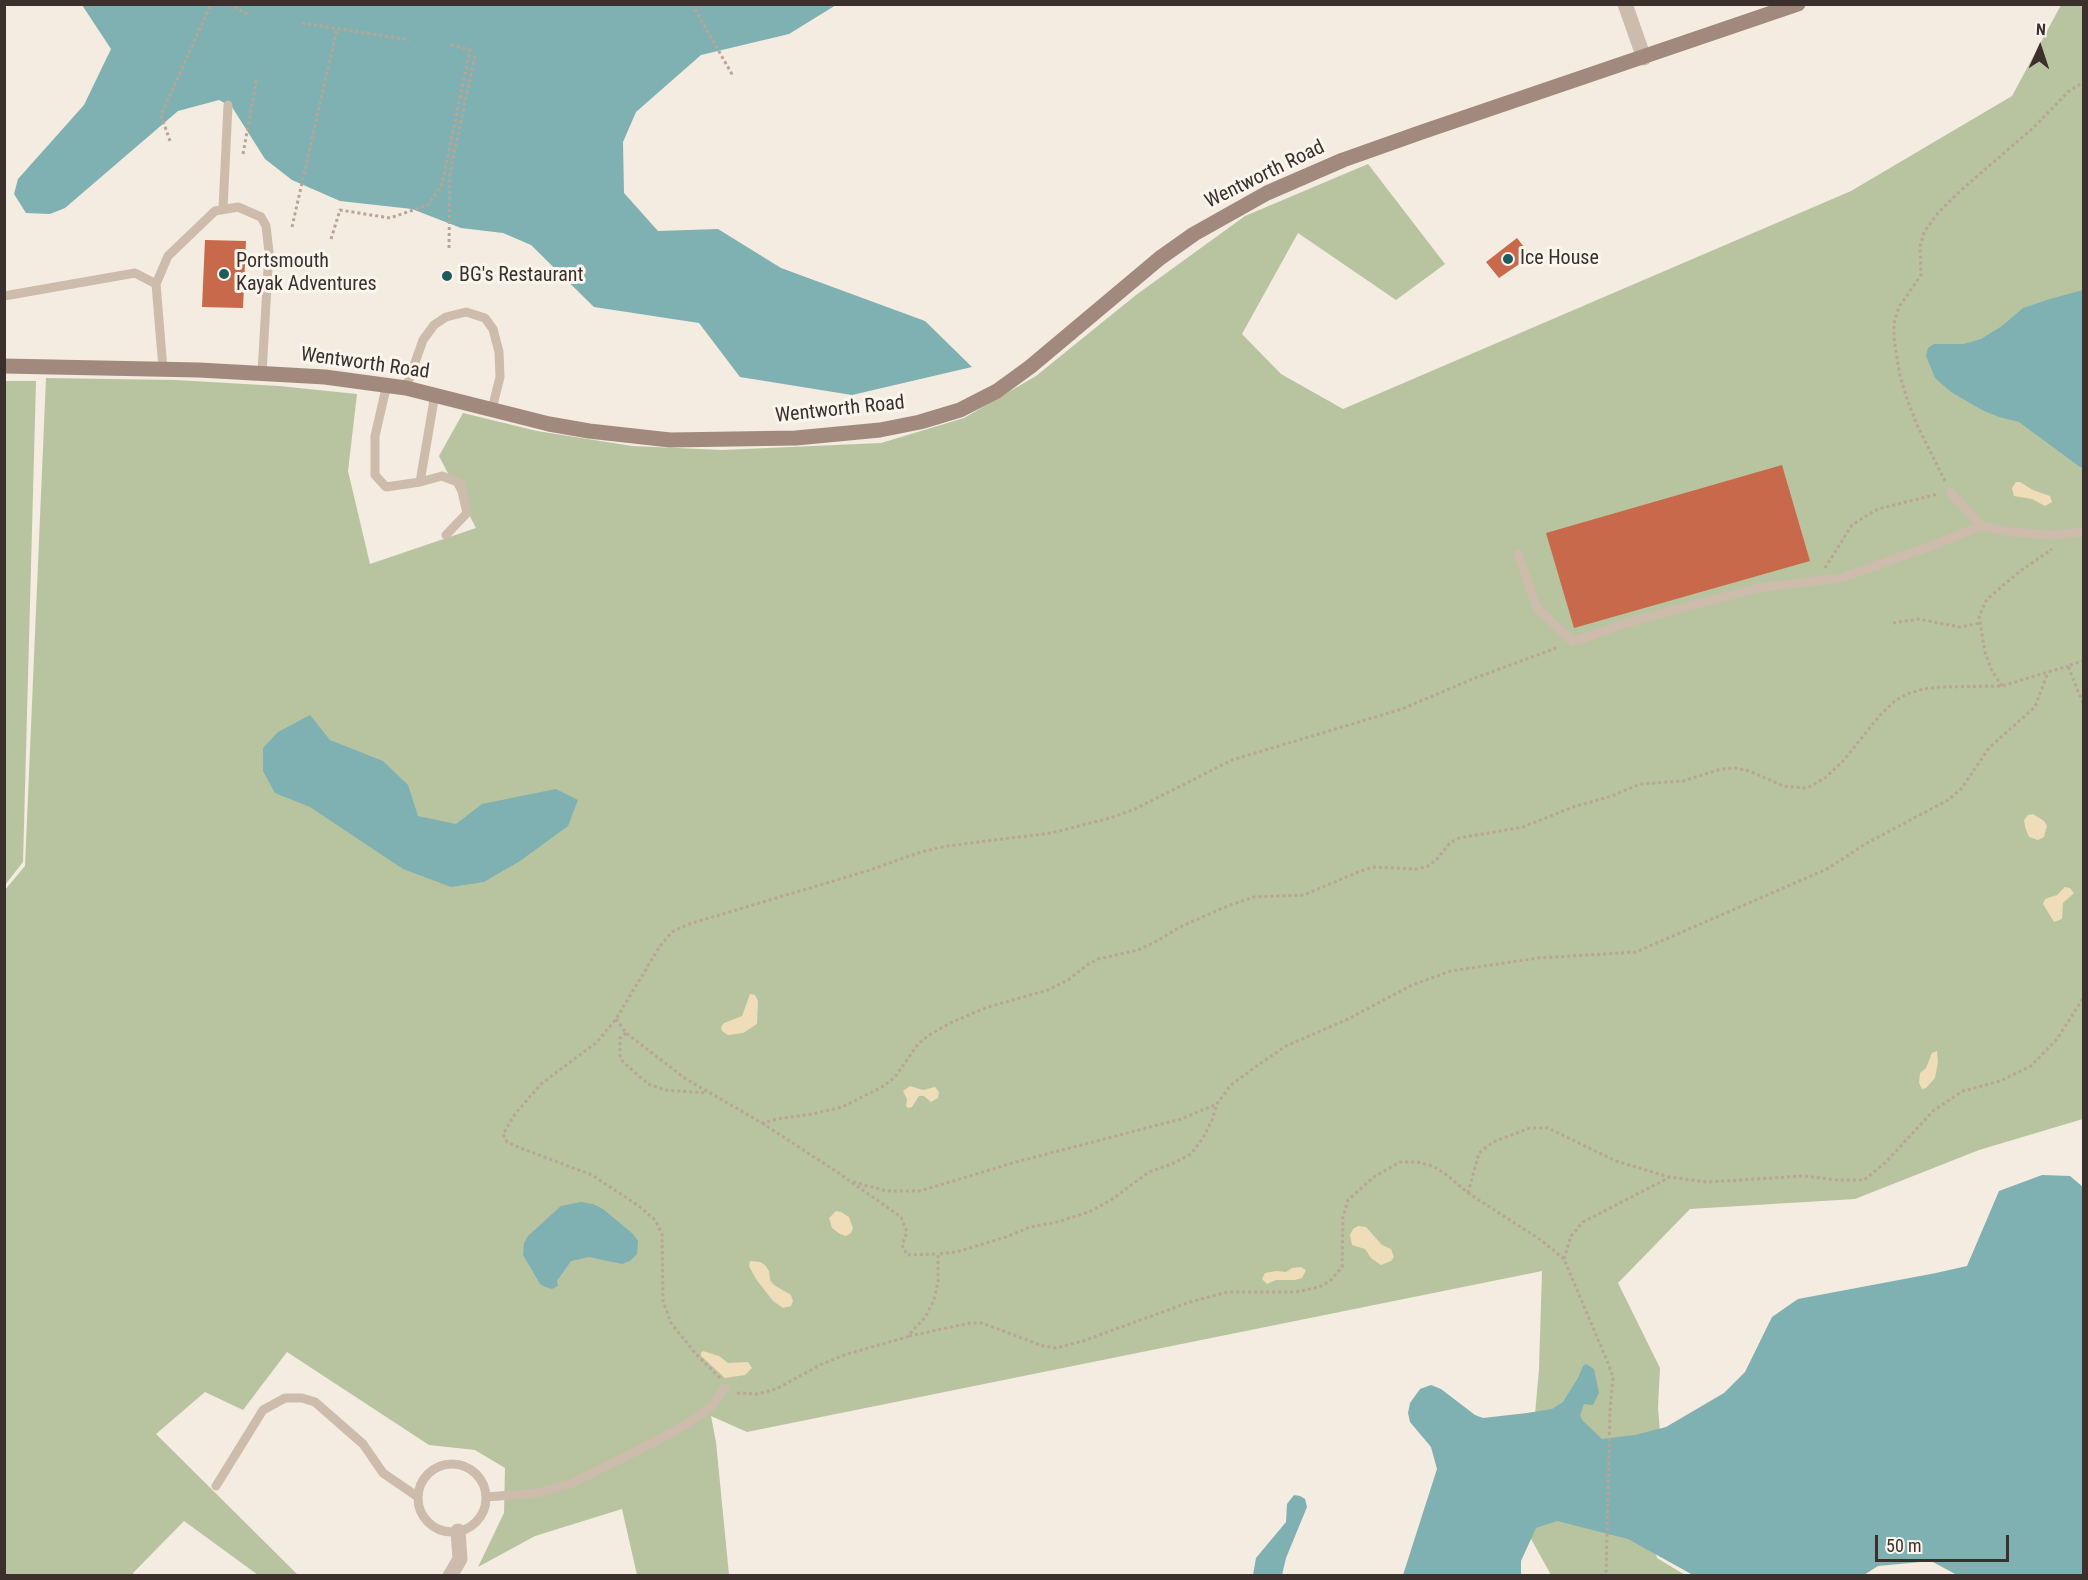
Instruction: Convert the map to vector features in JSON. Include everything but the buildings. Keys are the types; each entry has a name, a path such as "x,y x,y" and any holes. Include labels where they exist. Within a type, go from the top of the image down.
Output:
{"main road":[{"name":"Wentworth Road","path":"4,366 262,373 387,384 589,431 670,440 796,438 880,430 920,422 960,410 997,391 1030,367 1160,258 1194,234 1267,193 1343,160 1798,4"}],"street":[{"path":"1625,4 1644,58"},
{"path":"450,1575 460,1559 458,1531"}],"lane":[{"path":"224,209 228,105"},
{"path":"163,369 156,284 168,256 215,211 238,207 261,217 266,226 269,252 262,373"},
{"path":"4,296 135,273 156,284"},
{"path":"406,388 423,340 434,325 446,317 466,312 485,318 493,329 500,377 492,410"},
{"path":"387,384 375,436 375,475 386,487 442,476 460,483 467,513 446,535"},
{"path":"420,482 435,394"},
{"path":"1950,492 1981,526"},
{"path":"1518,554 1537,608 1574,642 1626,623 1758,588 1841,578 1981,526 2020,533 2052,535 2079,533"},
{"path":"486,1497 538,1493 572,1483 633,1454 689,1423 712,1405 725,1388"},
{"path":"216,1486 263,1410 285,1398 302,1398 315,1402 363,1444 383,1473 418,1497"},
{"path":"447,1464 458,1464 477,1473 486,1497 483,1514 476,1523 458,1531 442,1530 432,1525 419,1508 418,1497 421,1483 428,1474 437,1467 447,1464"}],"path":[{"path":"170,141 161,115 211,4"},
{"path":"229,4 249,15"},
{"path":"692,4 733,76"},
{"path":"302,23 410,40"},
{"path":"292,227 337,29"},
{"path":"331,239 340,210 390,218 428,205 442,184 470,50 451,45"},
{"path":"449,248 450,172 475,56"},
{"path":"243,154 257,77"},
{"path":"1815,582 1852,525 1861,519 1878,509 1950,492 1918,427 1900,376 1894,338 1894,323 1899,307 1921,275 1920,247 1924,232 1938,213 2033,128 2069,91 2084,82"},
{"path":"2002,686 1988,661 1980,623 1979,616 1987,599 2019,572 2079,533"},
{"path":"1893,623 1918,619 1960,627 1980,623"},
{"path":"1574,642 1474,678 1402,709 1232,760 1135,809 1110,818 1051,833 946,846 921,852 689,924 672,932 660,946 616,1019 597,1041 541,1084 515,1114 503,1134 507,1142 592,1175 639,1206 655,1220 662,1234 663,1301 671,1323 720,1379 725,1388 745,1395 776,1389 822,1364 847,1354 958,1325 982,1323 1043,1346 1056,1348 1083,1341 1187,1303 1227,1292 1296,1292 1319,1287 1330,1281 1342,1267 1343,1217 1348,1200 1390,1166 1400,1162 1417,1162 1433,1166 1468,1193 1541,1240 1564,1259 1613,1377 1606,1575"},
{"path":"762,1123 812,1114 850,1103 882,1087 895,1077 918,1044 952,1022 988,1007 1048,990 1068,980 1098,959 1138,950 1182,926 1230,905 1254,897 1304,895 1373,867 1418,869 1436,860 1450,843 1459,838 1522,827 1574,807 1612,796 1640,783 1683,781 1721,769 1735,768 1750,771 1784,786 1807,788 1825,778 1843,761 1881,714 1896,700 1908,694 1941,687 2002,686 2084,660"},
{"path":"2068,666 2084,706"},
{"path":"616,1019 626,1033 709,1094 762,1123 853,1182 901,1217 907,1232 902,1245 906,1255 956,1252 1030,1227 1057,1222 1089,1212 1111,1200 1149,1172 1191,1154 1207,1129 1217,1104 1231,1085 1286,1046 1348,1019 1431,977 1451,971 1538,958 1636,952 1816,875 1867,843 1930,811 1961,789 1989,748 2035,707 2048,672"},
{"path":"1468,1193 1479,1154 1493,1142 1530,1128 1548,1128 1616,1161 1670,1178 1707,1182 1804,1176 1864,1180 1885,1162 1935,1110 1963,1091 2000,1082 2031,1066 2057,1039 2084,997"},
{"path":"626,1033 620,1038 620,1055 623,1062 648,1084 665,1090 709,1094"},
{"path":"853,1182 887,1191 920,1191 1016,1162 1181,1119 1217,1104"},
{"path":"1564,1259 1571,1236 1583,1222 1670,1178"},
{"path":"907,1337 926,1316 934,1300 938,1281 938,1254"}],"green space":[{"path":"2061,5 2083,5 2083,1119 1979,1150 1855,1199 1690,1209 1618,1283 1660,1368 1658,1407 1661,1445 1653,1543 1657,1558 1685,1575 1551,1575 1525,1528 1539,1369 1542,1271 747,1432 711,1416 716,1442 729,1575 637,1575 622,1509 535,1536 478,1567 504,1513 505,1468 475,1450 429,1445 287,1352 243,1410 205,1392 156,1434 298,1575 258,1575 184,1521 133,1573 134,1575 5,1576 4,891 25,866 46,378 176,380 279,386 357,394 348,471 370,564 476,528 439,456 463,413 537,431 632,446 722,450 881,443 964,418 1036,376 1136,295 1245,216 1368,164 1445,264 1396,300 1298,233 1242,334 1281,374 1343,409 1851,191 2012,96"},
{"path":"5,381 36,381 23,862 5,885"}],"sand":[{"path":"2016,482 2050,496 2052,502 2045,506 2032,499 2014,496 2012,488"},
{"path":"2033,814 2044,821 2047,826 2044,837 2038,840 2029,837 2025,827 2024,820 2028,815"},
{"path":"2065,887 2070,888 2074,893 2063,903 2062,919 2054,922 2043,904 2045,899 2057,895"},
{"path":"750,994 755,995 758,1001 757,1024 743,1033 728,1035 722,1031 721,1027 724,1023 742,1016"},
{"path":"1937,1051 1938,1062 1935,1078 1926,1088 1922,1089 1919,1083 1920,1073 1926,1068 1932,1053"},
{"path":"910,1086 923,1090 935,1087 939,1092 938,1098 931,1102 924,1096 919,1096 912,1107 908,1108 903,1091"},
{"path":"836,1211 849,1217 853,1228 846,1236 832,1228 829,1218"},
{"path":"1358,1226 1366,1227 1382,1245 1391,1249 1394,1257 1391,1261 1381,1265 1371,1258 1365,1249 1352,1245 1350,1235"},
{"path":"750,1261 765,1265 774,1285 791,1295 793,1301 791,1306 783,1308 773,1301 756,1279 749,1266"},
{"path":"1301,1267 1306,1270 1302,1278 1276,1280 1267,1284 1262,1279 1265,1273 1286,1272 1292,1268"},
{"path":"703,1351 719,1356 728,1363 748,1362 752,1368 745,1375 725,1378 701,1356"}],"water":[{"path":"82,5 836,5 789,34 701,55 636,112 623,142 624,193 658,231 718,229 781,268 925,321 972,367 852,395 740,377 699,323 594,307 531,245 503,233 461,228 412,209 340,201 292,180 265,159 232,107 219,100 178,111 65,208 50,214 26,213 14,194 18,179 84,105 111,49"},
{"path":"2083,290 2084,467 2080,467 2019,422 1982,410 1951,392 1935,378 1926,356 1928,348 1934,344 1964,344 1981,339 2002,326 2023,308"},
{"path":"310,715 330,740 383,761 408,785 418,816 456,824 482,804 556,789 578,800 568,826 520,861 484,882 451,887 403,869 310,807 275,793 263,771 263,748 278,732"},
{"path":"2042,1175 2070,1176 2083,1187 2083,1575 1957,1575 1931,1561 1878,1566 1864,1575 1693,1575 1628,1539 1557,1521 1536,1528 1521,1561 1521,1575 1403,1575 1437,1469 1431,1447 1410,1422 1408,1413 1410,1403 1420,1389 1431,1385 1441,1389 1475,1415 1483,1418 1527,1413 1552,1409 1563,1402 1586,1364 1594,1369 1599,1393 1593,1405 1584,1404 1580,1416 1602,1439 1635,1435 1666,1427 1724,1393 1745,1372 1772,1317 1798,1299 1967,1266 1999,1191"},
{"path":"581,1202 603,1209 633,1234 638,1241 637,1254 630,1261 622,1264 589,1257 571,1261 557,1281 558,1286 552,1289 545,1287 540,1284 523,1255 524,1243 528,1236 561,1206"},
{"path":"1294,1495 1305,1499 1307,1507 1286,1558 1282,1575 1253,1575 1256,1558 1286,1522 1287,1504"}],"place":[{"name":"Ice House","path":"1508,259"},
{"name":"Portsmouth Kayak Adventures","path":"224,274"},
{"name":"BG's Restaurant","path":"447,276"}]}
